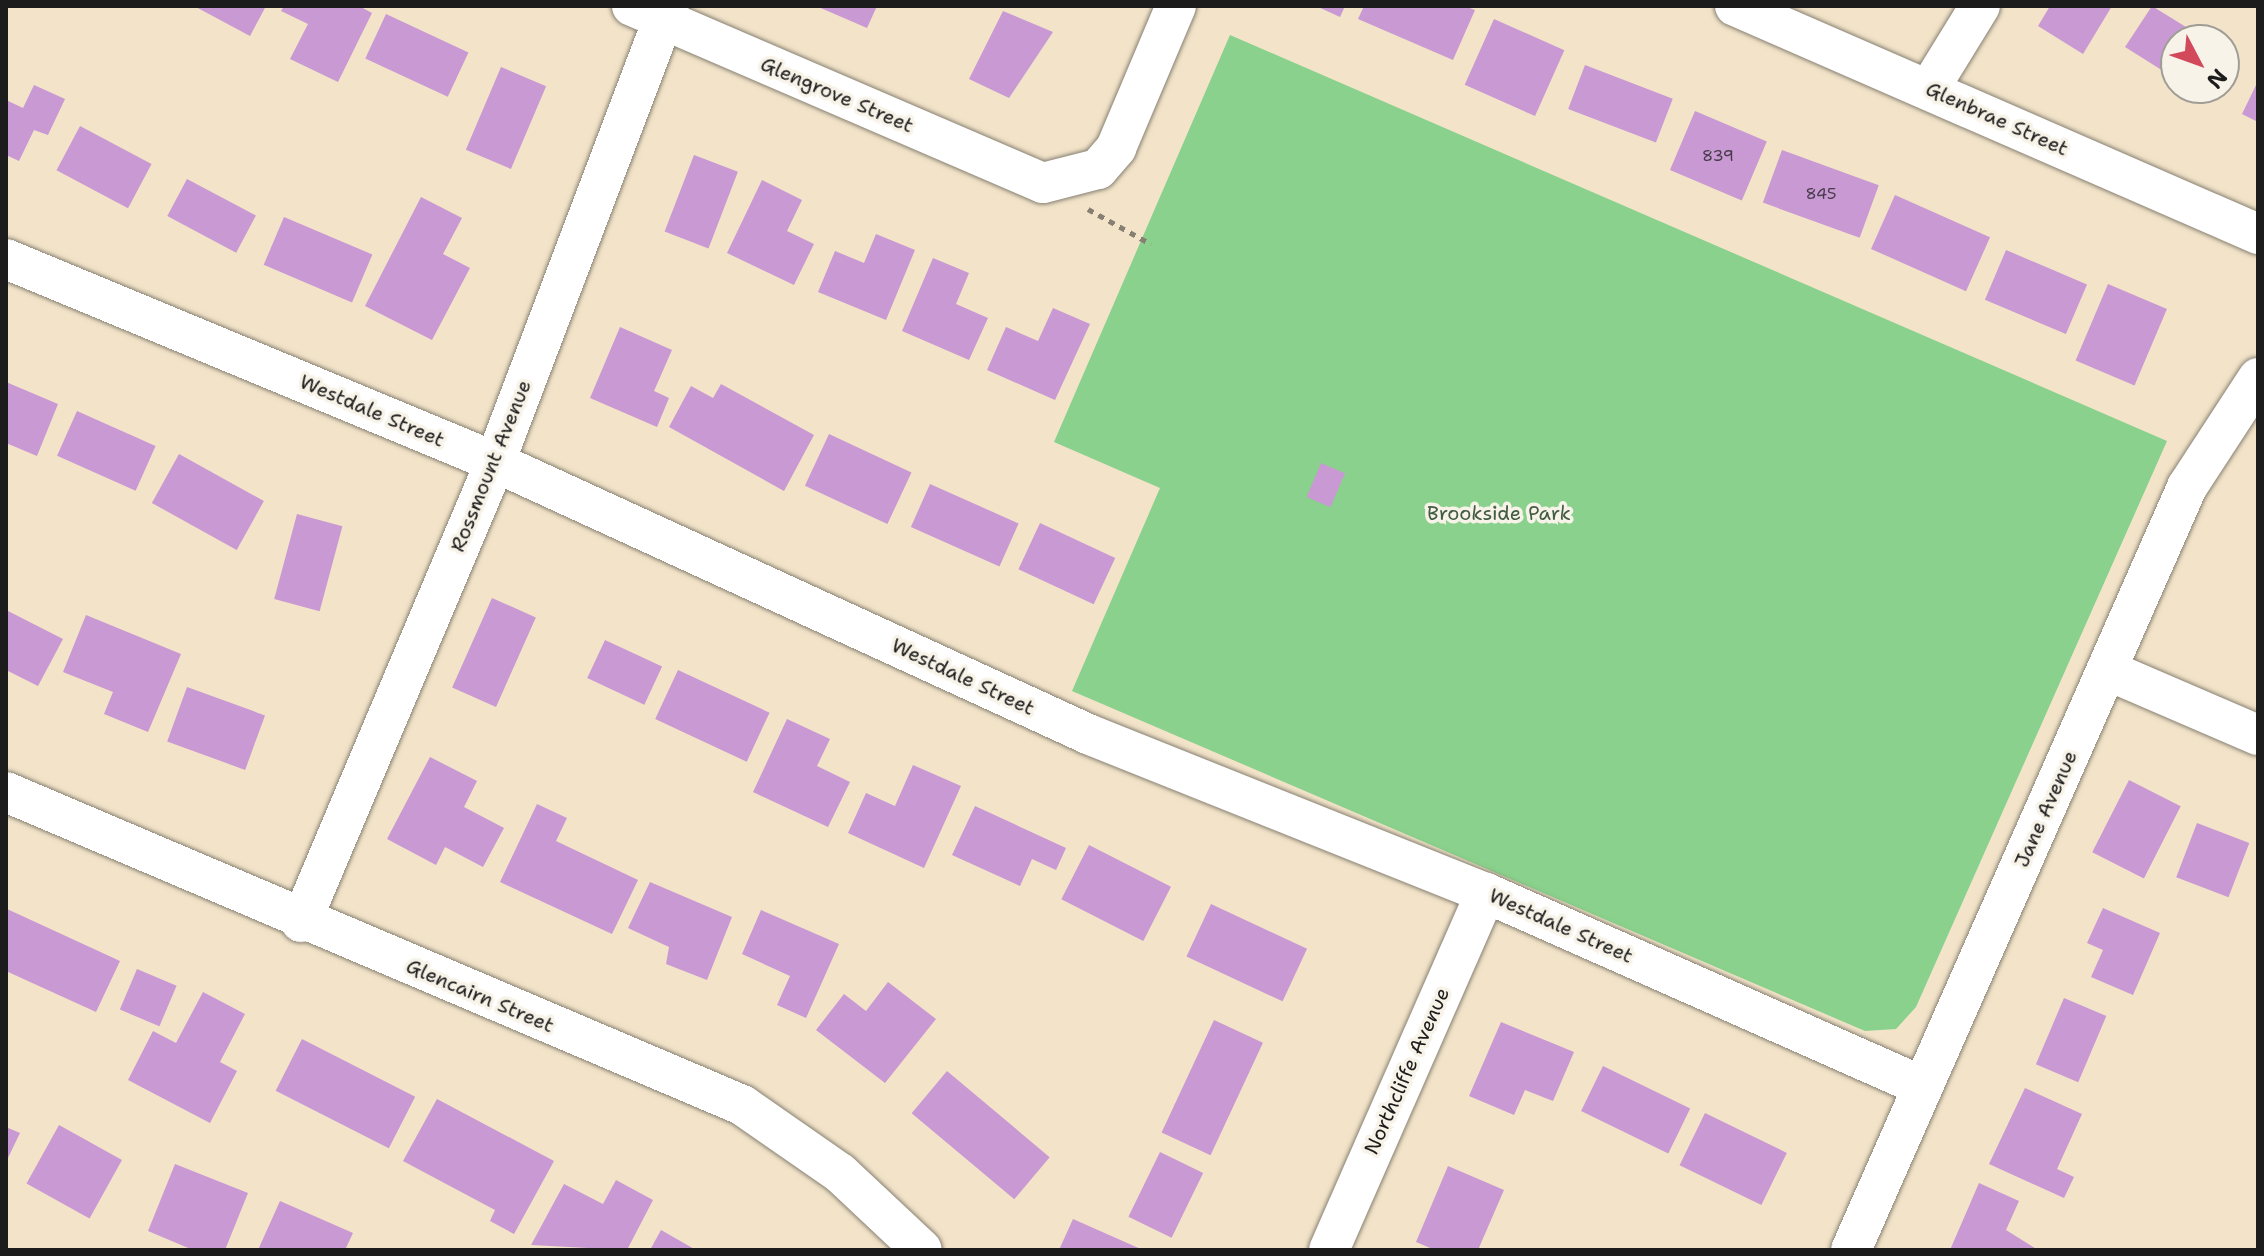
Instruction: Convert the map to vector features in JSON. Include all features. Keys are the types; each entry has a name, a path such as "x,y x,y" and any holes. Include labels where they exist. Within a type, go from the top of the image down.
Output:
{"street":[{"path":"1056,183 1098,169 1116,148 1176,6"},
{"name":"Glenbrae Street","path":"1735,6 2258,234"},
{"path":"1929,89 1980,6"},
{"name":"Glengrove Street","path":"654,10 1056,183"},
{"name":"Rossmount Avenue","path":"301,922 495,462 654,10"},
{"name":"Westdale Street","path":"6,259 495,462 1088,734 1486,893 1923,1087"},
{"name":"Jane Avenue","path":"1851,1250 2187,487 2258,378"},
{"path":"2107,670 2258,735"},
{"name":"Glencairn Street","path":"6,792 301,922 742,1105 840,1173 922,1250"},
{"name":"Northcliffe Avenue","path":"1329,1250 1486,893"}],"path":[{"path":"1056,183 1095,216 1151,244"}],"green space":[{"name":"Brookside Park","path":"1230,35 2167,441 1916,1007 1896,1029 1865,1031 1072,691 1160,488 1054,442"}],"building":[{"path":"194,6 266,6 250,36"},
{"path":"284,6 359,6 372,13 338,82 290,59 308,24 281,11"},
{"path":"816,6 877,6 867,28"},
{"path":"1316,6 1345,6 1340,17"},
{"path":"1364,6 1464,6 1475,10 1453,60 1358,19"},
{"path":"2050,6 2112,6 2083,54 2038,26"},
{"path":"2152,6 2181,24 2160,24 2160,69 2125,47"},
{"path":"1003,11 1053,32 1009,98 969,79"},
{"path":"386,14 468,52 448,97 365,58"},
{"path":"1494,19 1564,50 1535,116 1465,85"},
{"path":"1585,65 1673,99 1656,143 1568,109"},
{"path":"501,67 546,86 511,169 466,150"},
{"path":"2258,81 2258,122 2242,114"},
{"path":"34,85 65,99 48,135 34,130 19,161 6,155 6,100 23,108"},
{"path":"1695,111 1767,141 1742,200 1670,170"},
{"path":"80,126 152,164 128,208 57,170"},
{"path":"1782,150 1879,185 1860,238 1763,203"},
{"path":"694,155 738,172 708,248 665,232"},
{"path":"187,179 256,216 236,253 167,216"},
{"path":"762,180 802,200 787,231 814,244 794,285 727,253"},
{"path":"1895,195 1990,237 1966,291 1871,249"},
{"path":"421,197 462,218 443,254 470,268 432,340 365,306"},
{"path":"284,217 372,255 352,302 264,265"},
{"path":"876,234 915,250 886,320 818,292 835,251 864,263"},
{"path":"2006,250 2087,284 2066,334 1985,300"},
{"path":"933,258 969,273 956,304 988,318 969,360 902,331"},
{"path":"2108,284 2167,309 2134,385 2076,360"},
{"path":"1053,308 1090,324 1055,400 987,370 1006,327 1038,341"},
{"path":"620,327 672,350 654,391 669,398 657,427 590,398"},
{"path":"6,382 58,404 37,456 6,443"},
{"path":"721,384 814,435 784,491 669,427 691,386 713,398"},
{"path":"77,411 156,446 136,491 57,456"},
{"path":"829,434 911,472 887,524 805,486"},
{"path":"179,454 264,501 237,550 152,503"},
{"path":"1321,463 1345,473 1330,507 1307,497"},
{"path":"930,484 1019,523 999,566 911,527"},
{"path":"297,514 342,526 320,611 274,599"},
{"path":"1040,523 1115,558 1094,604 1018,569"},
{"path":"492,598 536,618 496,707 452,688"},
{"path":"6,610 63,639 38,686 6,670"},
{"path":"86,615 181,654 148,732 104,714 113,692 63,672"},
{"path":"605,640 662,667 644,705 587,678"},
{"path":"678,670 770,713 747,762 655,719"},
{"path":"187,687 265,715 245,770 167,742"},
{"path":"787,719 830,739 817,766 850,782 828,827 753,792"},
{"path":"430,757 477,781 464,807 504,828 483,867 445,847 436,865 387,839"},
{"path":"913,765 961,786 924,868 848,833 866,793 895,806"},
{"path":"2129,780 2181,806 2144,879 2092,852"},
{"path":"537,804 567,818 556,841 638,880 612,934 500,882"},
{"path":"975,806 1066,848 1056,870 1032,859 1020,886 952,855"},
{"path":"2197,823 2249,843 2228,897 2176,877"},
{"path":"1089,845 1171,887 1143,941 1061,899"},
{"path":"650,882 732,917 707,980 666,964 669,947 628,928"},
{"path":"1211,904 1307,949 1283,1001 1186,957"},
{"path":"2103,908 2160,933 2133,995 2091,977 2103,950 2087,943"},
{"path":"7,909 120,961 96,1012 6,971"},
{"path":"761,910 839,944 806,1018 777,1005 790,976 742,954"},
{"path":"137,969 177,986 159,1026 120,1010"},
{"path":"888,982 936,1019 885,1083 816,1030 844,994 866,1011"},
{"path":"203,992 245,1014 220,1062 237,1071 210,1123 128,1080 153,1031 176,1043"},
{"path":"2064,998 2106,1016 2078,1082 2036,1064"},
{"path":"1214,1020 1263,1043 1211,1155 1162,1132"},
{"path":"1501,1022 1574,1052 1553,1101 1525,1090 1514,1115 1469,1096"},
{"path":"302,1039 415,1097 389,1148 276,1091"},
{"path":"1603,1066 1690,1109 1668,1153 1581,1111"},
{"path":"947,1071 1050,1157 1014,1199 912,1113"},
{"path":"2025,1088 2082,1114 2057,1169 2074,1177 2064,1198 1989,1164"},
{"path":"437,1099 554,1161 514,1234 490,1221 495,1210 403,1161"},
{"path":"1705,1113 1787,1153 1761,1205 1680,1165"},
{"path":"59,1125 122,1160 89,1219 27,1184"},
{"path":"6,1127 20,1133 6,1162"},
{"path":"1160,1152 1203,1173 1172,1238 1128,1217"},
{"path":"175,1164 248,1193 225,1250 193,1250 148,1231"},
{"path":"1448,1166 1504,1190 1478,1250 1435,1250 1416,1242"},
{"path":"616,1180 653,1200 627,1250 531,1245 564,1184 603,1204"},
{"path":"1979,1183 2019,1201 2006,1230 2038,1250 1950,1250"},
{"path":"280,1201 353,1233 345,1250 258,1250"},
{"path":"1073,1219 1143,1250 1059,1250"},
{"path":"661,1230 696,1250 650,1250"}]}
